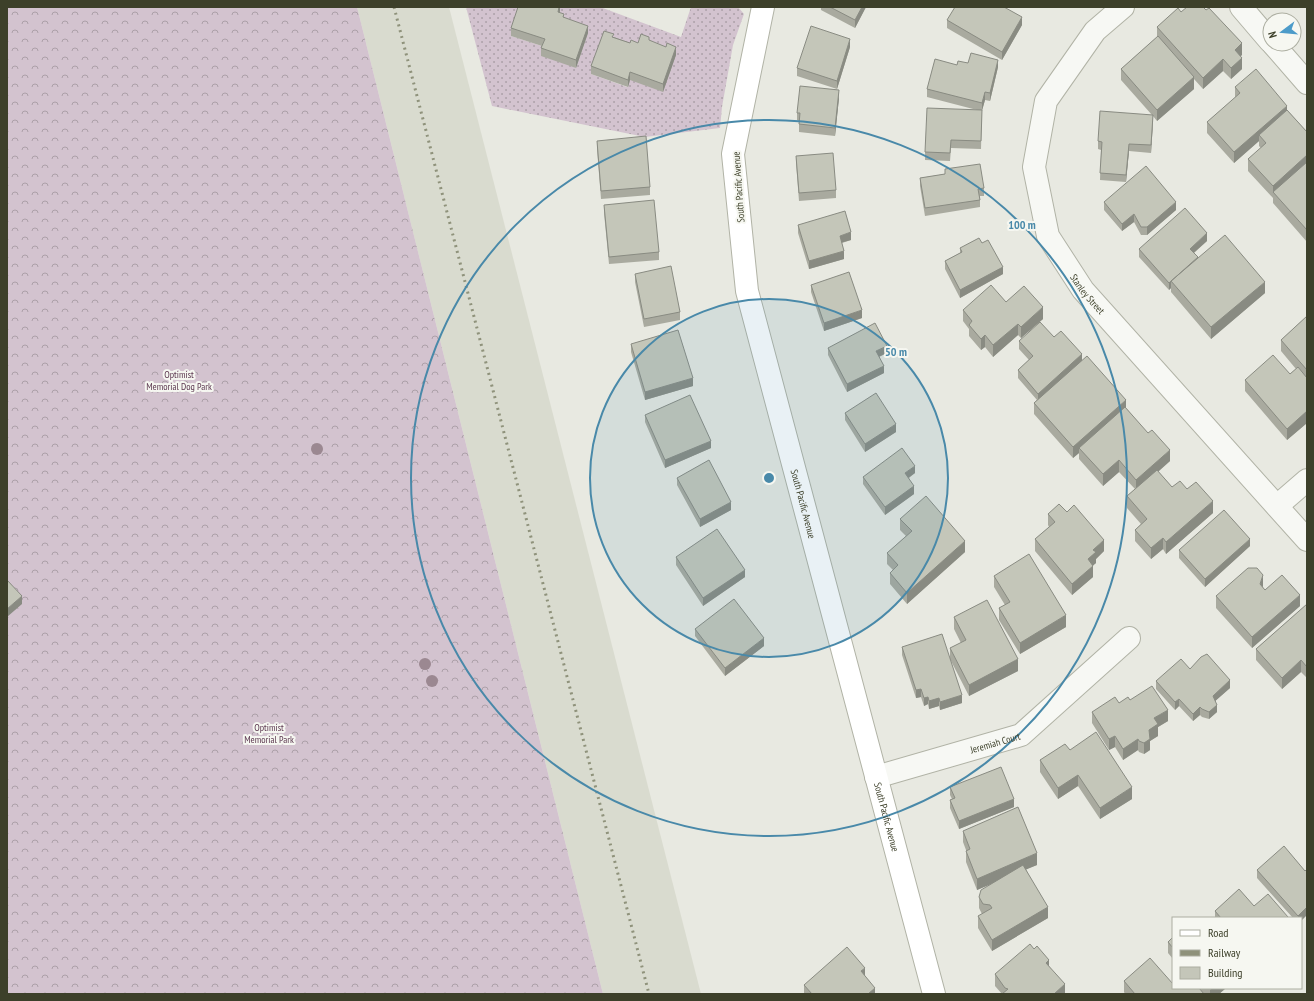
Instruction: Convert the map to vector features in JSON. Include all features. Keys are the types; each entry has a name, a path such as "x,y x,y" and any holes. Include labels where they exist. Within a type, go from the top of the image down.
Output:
{"street":[{"name":"South Pacific Avenue","path":"763,7 733,154 747,291 934,994"},
{"name":"Stanley Street","path":"1123,7 1095,31 1046,101 1034,167 1048,236 1083,290 1307,540"},
{"path":"1240,7 1262,32"},
{"path":"1280,52 1307,83"},
{"path":"1278,506 1307,480"},
{"name":"Jeremiah Court","path":"876,777 1021,735 1129,638"}],"shaded area":[{"path":"357,7 449,7 701,994 603,994"}],"green space":[{"name":"Optimist Memorial Park","path":"7,7 357,7 603,994 7,994"},
{"path":"466,7 521,7 511,36 545,47 576,68 588,33 558,20 560,11 537,7 600,7 681,37 691,7 738,7 744,14 733,45 722,107 720,128 645,137 492,106","holes":["638,50 627,87 591,74"]}],"building":[{"path":"518,7 559,7 558,12 564,14 563,17 588,26 576,60 541,48 545,39 511,28"},
{"path":"830,7 862,7 855,20"},
{"path":"955,7 1004,7 1022,17 1002,52 947,20"},
{"path":"1187,7 1203,7 1206,10 1209,8 1242,43 1235,50 1242,58 1231,68 1223,59 1203,78 1157,27 1178,8 1181,12"},
{"path":"811,26 850,39 837,81 797,68"},
{"path":"604,31 614,34 612,37 630,43 631,40 638,43 641,34 649,37 649,40 666,47 667,43 676,47 663,84 630,72 628,80 591,66"},
{"path":"1158,36 1194,77 1157,110 1121,69"},
{"path":"971,53 998,60 990,93 985,92 982,103 927,89 935,59 957,65 958,61 968,63"},
{"path":"1256,69 1287,106 1234,152 1207,122 1240,93 1235,87"},
{"path":"800,86 839,90 835,128 799,124 800,113 797,113"},
{"path":"927,108 982,110 981,141 951,140 950,153 925,152"},
{"path":"1287,110 1307,132 1307,155 1273,186 1248,159 1266,143 1259,135"},
{"path":"1100,111 1153,115 1151,145 1129,144 1126,175 1100,173 1102,142 1098,141"},
{"path":"646,136 650,187 601,191 597,141"},
{"path":"833,153 836,190 799,193 796,156"},
{"path":"1307,162 1307,230 1273,192"},
{"path":"980,164 984,188 978,189 980,200 925,208 920,178 945,174 945,169"},
{"path":"1146,166 1176,202 1147,227 1141,227 1134,214 1122,224 1104,202"},
{"path":"654,200 659,252 609,257 604,205"},
{"path":"1185,208 1207,233 1190,249 1198,257 1169,283 1139,249"},
{"path":"845,211 851,232 840,236 844,251 809,261 798,225"},
{"path":"1225,235 1265,282 1211,327 1171,281"},
{"path":"979,238 982,243 988,240 1003,267 960,290 945,261 962,252 960,248"},
{"path":"671,266 680,312 644,319 635,274"},
{"path":"849,272 862,310 824,323 811,285"},
{"path":"991,285 1006,302 1024,286 1043,307 1021,327 1018,324 993,345 985,335 981,339 969,325 972,321 963,310"},
{"path":"1307,316 1307,370 1281,340"},
{"path":"1040,322 1054,337 1061,331 1082,354 1038,394 1018,370 1033,356 1019,341"},
{"path":"875,323 887,346 876,351 884,366 847,384 828,348"},
{"path":"678,330 693,378 645,392 631,344"},
{"path":"1273,355 1290,374 1298,367 1307,378 1307,411 1287,429 1245,380"},
{"path":"1087,356 1126,400 1073,447 1034,403"},
{"path":"876,393 896,424 865,444 845,413"},
{"path":"690,395 711,441 665,460 645,415"},
{"path":"1125,407 1148,433 1152,430 1170,450 1136,480 1119,460 1103,474 1079,448"},
{"path":"902,448 915,466 905,473 914,486 885,507 863,477"},
{"path":"709,460 731,502 700,519 677,478"},
{"path":"1157,470 1172,487 1180,481 1187,489 1196,482 1213,501 1166,542 1163,538 1151,548 1135,530 1147,519 1127,496"},
{"path":"926,496 965,541 907,593 890,573 898,565 887,553 912,531 900,519"},
{"path":"1059,504 1067,512 1074,505 1104,540 1093,550 1096,552 1088,559 1093,566 1072,584 1035,539 1055,522 1048,514"},
{"path":"1224,510 1250,539 1205,579 1179,550"},
{"path":"717,529 745,570 703,598 676,557"},
{"path":"1029,554 1066,615 1020,643 999,608 1010,602 994,576"},
{"path":"1248,568 1257,568 1263,575 1260,584 1265,590 1282,575 1300,595 1252,637 1216,596"},
{"path":"7,580 22,596 7,609"},
{"path":"734,599 764,638 725,668 695,629"},
{"path":"987,600 1018,659 969,685 950,648 966,640 954,617"},
{"path":"1307,604 1307,667 1301,660 1282,678 1256,649"},
{"path":"942,634 962,695 940,702 939,698 929,701 928,697 924,698 921,689 916,690 902,647"},
{"path":"1207,654 1230,680 1213,696 1217,705 1209,712 1200,707 1193,714 1179,699 1175,702 1156,681 1181,659 1190,669 1201,657"},
{"path":"1152,686 1168,710 1154,718 1158,724 1149,730 1150,739 1144,743 1138,739 1123,749 1115,736 1109,739 1092,712 1115,697 1119,703 1128,697 1130,700"},
{"path":"1096,732 1132,787 1100,808 1078,775 1058,788 1040,760 1065,744 1070,750"},
{"path":"1001,767 1014,799 959,821 950,800 955,798 950,787"},
{"path":"1018,807 1037,853 977,879 966,851 970,849 963,831"},
{"path":"1284,846 1305,871 1307,869 1307,907 1298,916 1257,870"},
{"path":"1023,865 1048,907 992,940 978,916 992,908 990,905 983,904 979,897 981,890"},
{"path":"1239,889 1254,906 1268,894 1288,917 1220,917 1215,911"},
{"path":"1172,938 1172,947 1168,942"},
{"path":"1030,944 1034,949 1037,946 1049,960 1046,963 1065,984 1054,994 1002,994 1008,989 1005,988 995,974"},
{"path":"847,947 865,968 861,971 875,988 868,994 812,994 804,985"},
{"path":"1150,958 1172,983 1172,989 1200,989 1204,994 1135,994 1124,981"}],"railway":[{"path":"394,7 649,994"}],"park label":[{"name":"Optimist Memorial Dog Park","path":"179,380"}]}
